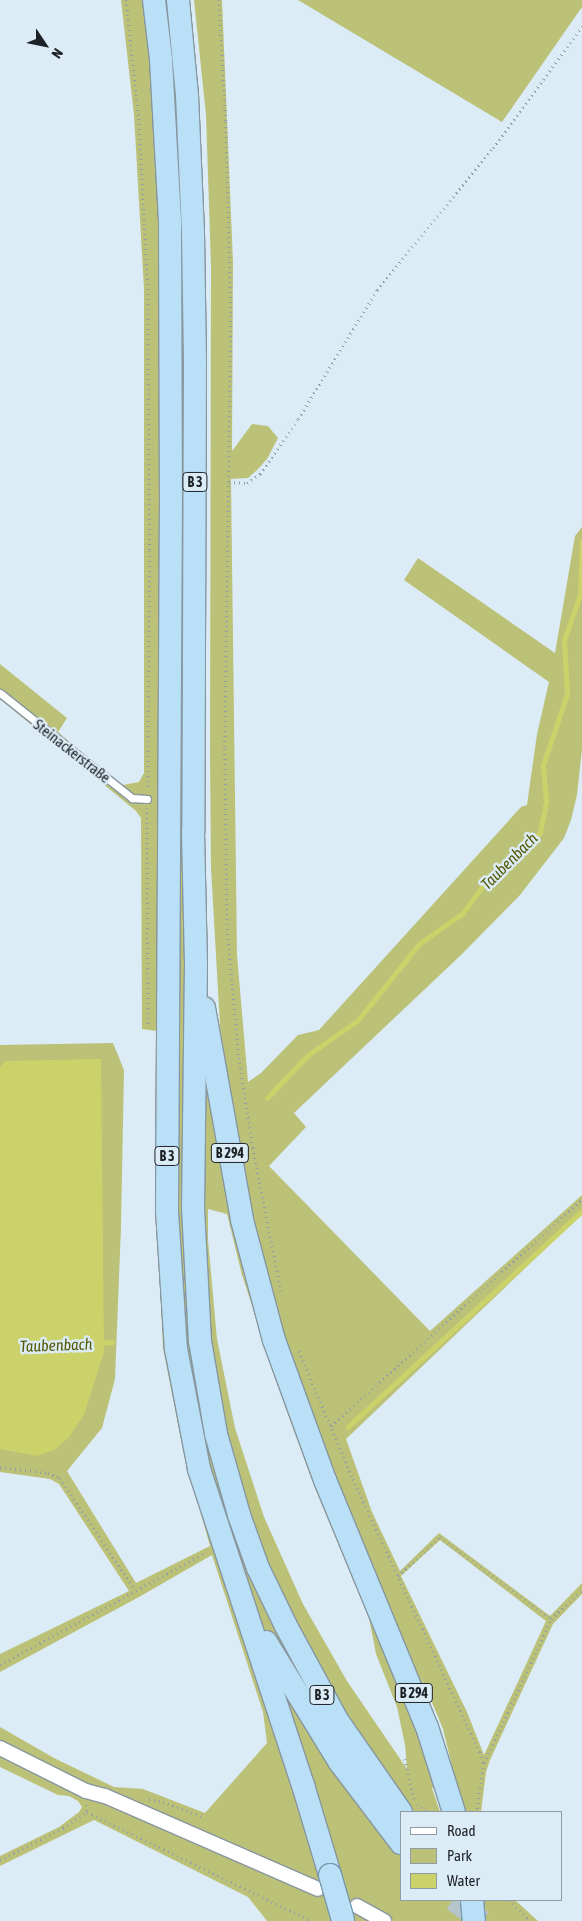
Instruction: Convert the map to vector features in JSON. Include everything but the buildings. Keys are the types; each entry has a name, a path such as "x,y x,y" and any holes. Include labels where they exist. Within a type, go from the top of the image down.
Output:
{"highway":[{"name":"B 3","path":"154,0 161,60 170,222 172,351 167,1210 170,1281 180,1379 199,1469 245,1607 339,1761 400,1842"},
{"name":"B 3","path":"178,0 187,95 193,243 195,400 193,832 196,965 194,1217 200,1341 216,1434 245,1533 258,1568 286,1626 337,1720 401,1811"},
{"name":"B 294","path":"196,965 242,1220 274,1340 325,1480 405,1672 446,1783 462,1810"},
{"path":"245,1607 324,1882 347,1916"},
{"path":"472,1901 474,1921"}],"street":[{"path":"0,1748 86,1791 105,1796 324,1882"},
{"path":"347,1916 384,1921"}],"lane":[{"name":"Steinackerstraße","path":"0,693 132,798 147,798"}],"path":[{"path":"126,0 139,119 148,289 150,571 149,778 147,798 148,1027"},
{"path":"219,0 226,122 231,316 225,749 227,924 239,1058 282,1294"},
{"path":"229,482 247,483 260,474 298,419 377,290 493,148 582,26"},
{"path":"332,1426 582,1199"},
{"path":"297,1347 353,1479 462,1710 484,1763"},
{"path":"0,1467 48,1473 60,1478 136,1590"},
{"path":"398,1576 440,1537 552,1620"},
{"path":"0,1665 206,1552"},
{"path":"477,1811 484,1763 552,1620 582,1590"},
{"path":"405,1759 415,1802 428,1811"},
{"path":"86,1791 87,1812"},
{"path":"462,1810 477,1806"},
{"path":"0,1860 63,1828 87,1812"},
{"path":"87,1812 311,1921"},
{"path":"510,1901 531,1921"}],"green space":[{"path":"121,0 173,0 183,129 200,1046 221,1043 211,868 211,266 206,115 194,0 222,0 233,262 232,451 252,424 268,426 278,438 267,459 248,478 231,479 237,955 248,1082 261,1073 298,1035 319,1030 521,807 527,805 537,734 549,682 404,580 418,558 555,653 575,536 582,527 582,749 577,795 564,838 520,895 462,954 294,1113 306,1127 269,1166 430,1331 582,1195 582,1214 346,1439 372,1512 400,1571 439,1533 550,1616 582,1583 582,1594 553,1624 490,1760 486,1772 481,1811 465,1811 456,1779 432,1788 440,1811 400,1811 400,1901 460,1901 463,1921 354,1921 345,1885 316,1866 329,1911 344,1921 267,1921 248,1897 94,1820 0,1866 0,1856 59,1827 79,1812 82,1807 78,1801 69,1796 58,1795 0,1767 0,1727 54,1758 114,1787 143,1789 205,1813 267,1743 263,1712 212,1555 0,1672 0,1654 129,1591 59,1484 50,1479 0,1472 0,1045 113,1043 124,1070 121,1227 115,1379 102,1428 67,1471 136,1583 210,1546 183,1450 163,1348 158,1241 156,1031 142,1029 141,818 136,811 0,699 0,664 67,718 58,732 115,781 123,785 139,782 144,773 144,289 134,115","holes":["208,1209 227,1214 242,1275 286,1409 315,1488 368,1613 376,1654 397,1707 405,1745 407,1769 347,1681 303,1604 264,1517 235,1428 217,1339 208,1240","440,1540 546,1621 484,1755 467,1712 401,1576","421,1676 443,1729 453,1770"]},
{"path":"298,0 582,0 582,7 502,122"},
{"path":"483,1901 516,1901 538,1921 486,1921"}],"water":[{"path":"101,1059 104,1352 84,1415 69,1437 56,1449 37,1456 0,1449 0,1067 5,1061"}],"waterway":[{"name":"Taubenbach","path":"267,1098 308,1055 358,1020 419,944 463,913 485,883 540,833 546,801 543,765 567,694 564,640 580,595 582,541"},
{"path":"348,1427 582,1211"},
{"name":"Taubenbach","path":"99,1343 112,1342"}],"tunnel":[{"path":"454,1901 482,1921"}]}
